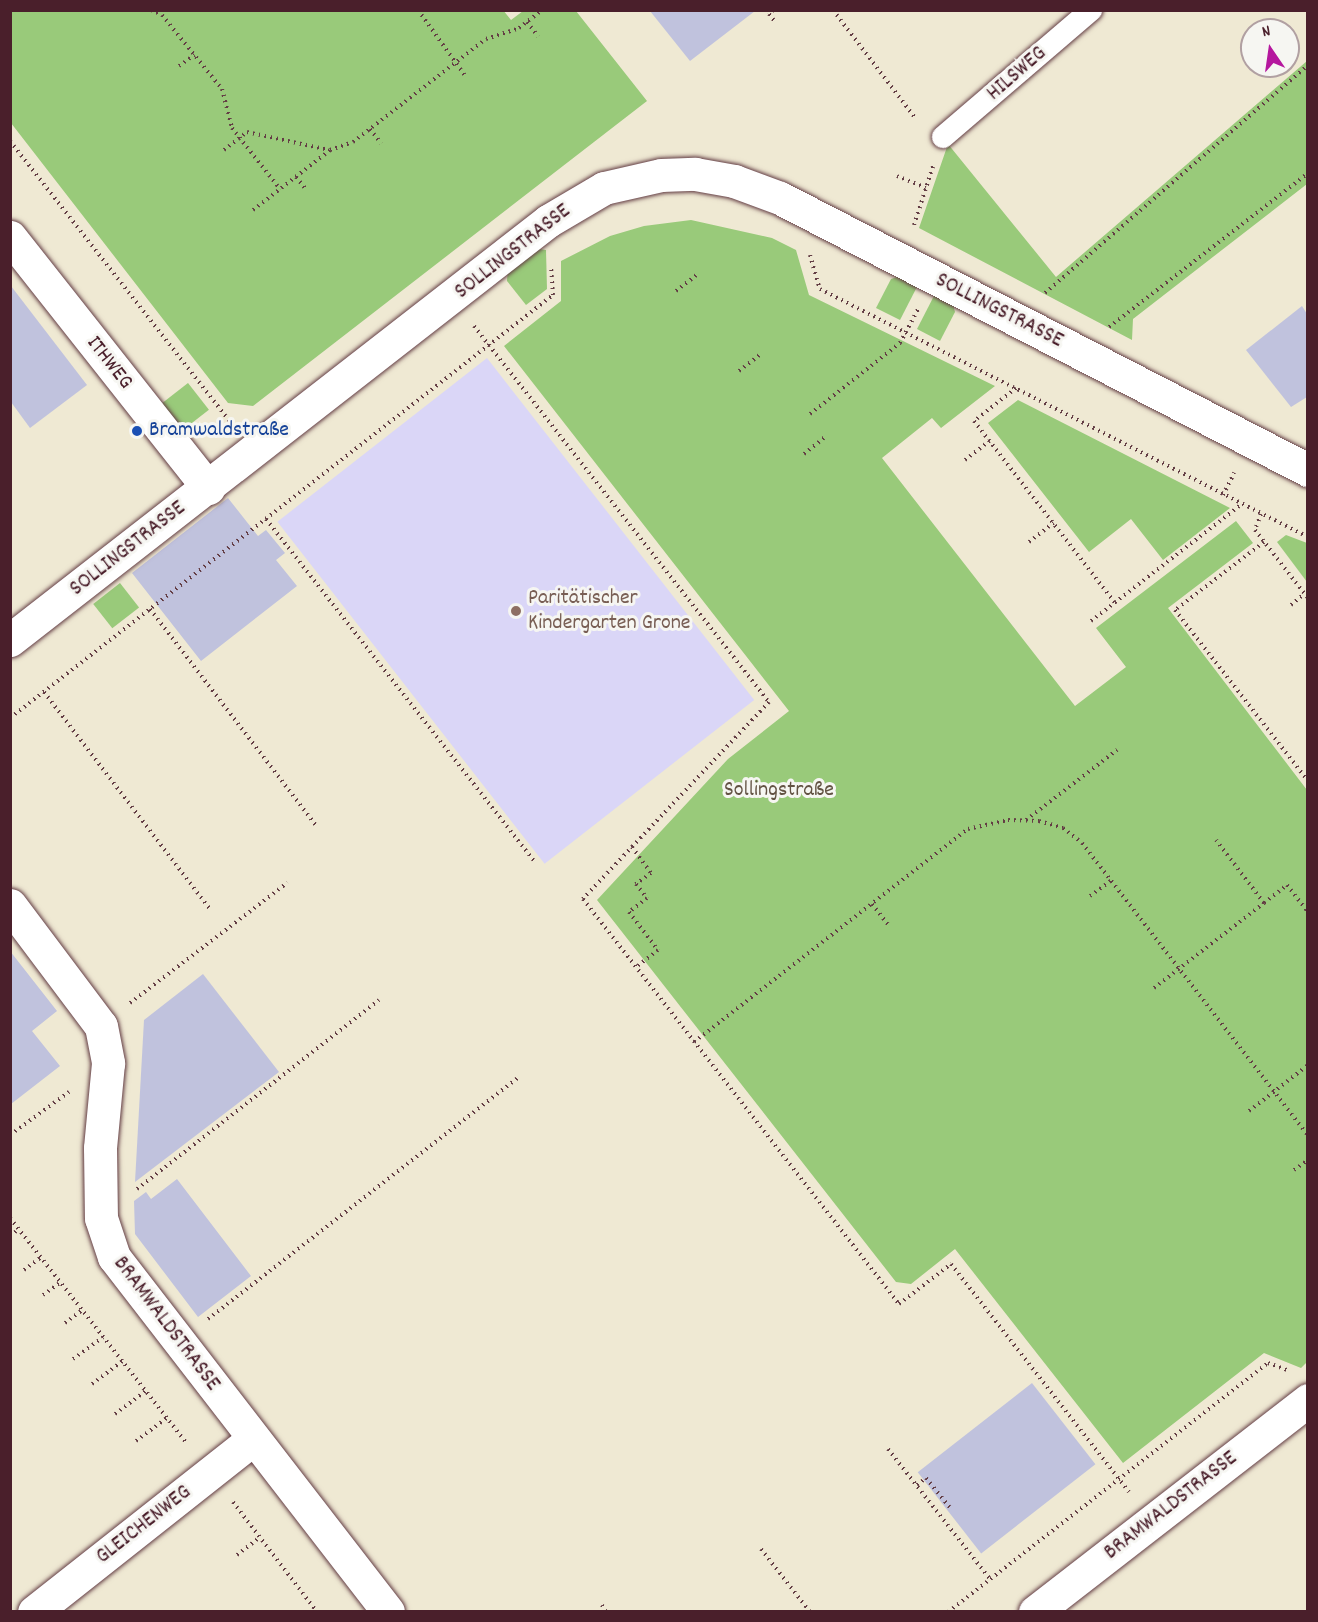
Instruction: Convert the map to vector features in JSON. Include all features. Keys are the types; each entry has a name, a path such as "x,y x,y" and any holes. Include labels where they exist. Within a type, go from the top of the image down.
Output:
{"street":[{"name":"SOLLINGSTRASSE","path":"10,640 452,299 548,221 604,188 661,175 695,174 734,181 794,206 1308,470"},
{"name":"ITHWEG","path":"10,237 208,488"},
{"name":"BRAMWALDSTRASSE","path":"10,905 100,1026 108,1063 100,1148 101,1218 114,1257 388,1611"},
{"name":"BRAMWALDSTRASSE","path":"1035,1611 1151,1522 1303,1387"},
{"name":"GLEICHENWEG","path":"34,1611 253,1439"}],"lane":[{"name":"HILSWEG","path":"944,137 1091,10"}],"path":[{"path":"151,10 162,15 222,89 232,128 280,189"},
{"path":"162,15 168,10"},
{"path":"418,10 466,77"},
{"path":"253,210 330,150 353,142 486,39 527,22 542,10"},
{"path":"773,10 769,14 776,23"},
{"path":"833,10 922,126"},
{"path":"527,22 538,36"},
{"path":"179,66 194,55"},
{"path":"1016,319 1308,65"},
{"path":"370,129 381,143"},
{"path":"224,150 248,132 330,150"},
{"path":"10,141 254,452"},
{"path":"912,233 936,159"},
{"path":"1085,355 1109,327 1308,173"},
{"path":"897,176 926,188"},
{"path":"296,177 305,188"},
{"path":"794,206 820,289 1308,537"},
{"path":"10,718 553,295 548,221"},
{"path":"676,291 699,273"},
{"path":"810,414 900,343 934,278"},
{"path":"452,299 769,702 583,899 899,1304 951,1264 1151,1522"},
{"path":"739,371 762,353"},
{"path":"1016,388 974,421 1115,603"},
{"path":"804,454 826,436"},
{"path":"965,460 989,441"},
{"path":"1091,621 1242,504"},
{"path":"1261,514 1255,530 1306,596 1291,605"},
{"path":"266,519 536,863"},
{"path":"1029,542 1053,523"},
{"path":"1264,542 1175,610 1308,781"},
{"path":"150,609 317,827"},
{"path":"44,692 210,909"},
{"path":"1026,820 1117,750"},
{"path":"694,1042 968,830 995,821 1026,820 1052,824 1072,834 1308,1136"},
{"path":"1216,840 1264,903"},
{"path":"632,848 651,873 636,884 647,898 629,912 658,950 636,967"},
{"path":"1090,896 1111,881"},
{"path":"100,1026 287,883"},
{"path":"1154,988 1287,885 1308,912"},
{"path":"872,904 889,926"},
{"path":"101,1218 379,1000"},
{"path":"10,1135 108,1063"},
{"path":"1249,1111 1308,1065"},
{"path":"179,1342 520,1076"},
{"path":"1294,1170 1308,1160"},
{"path":"10,1218 317,1611"},
{"path":"10,1236 20,1229"},
{"path":"24,1270 41,1257"},
{"path":"44,1295 61,1282"},
{"path":"65,1323 82,1310"},
{"path":"73,1359 104,1336"},
{"path":"92,1384 122,1361"},
{"path":"948,1611 1268,1363 1303,1387"},
{"path":"115,1414 146,1390"},
{"path":"136,1441 166,1418"},
{"path":"888,1449 990,1579"},
{"path":"916,1485 926,1478 950,1508"},
{"path":"237,1555 260,1538"},
{"path":"761,1549 810,1611"},
{"path":"602,1605 606,1611"}],"shaded area":[{"path":"650,11 755,11 690,61"},
{"path":"11,286 87,385 30,428 11,402"},
{"path":"1302,306 1307,314 1307,397 1291,407 1246,350"},
{"name":"Paritätischer Kindergarten Grone","path":"487,358 754,700 545,864 277,522"},
{"path":"228,498 258,536 266,530 285,553 276,560 297,586 201,661 132,573"},
{"path":"10,951 57,1011 32,1031 60,1066 11,1104"},
{"path":"203,974 279,1072 135,1182 144,1020"},
{"path":"177,1179 251,1276 198,1317 135,1234 134,1201 146,1192 151,1199"},
{"path":"1032,1383 1095,1464 981,1553 918,1472"}],"green space":[{"path":"11,10 503,10 511,20 523,11 576,11 647,101 253,406 228,403 11,123"},
{"path":"1307,61 1307,184 1133,319 1132,340 919,228 948,144 1056,277 1287,78 1300,78 1300,67"},
{"name":"Sollingstraße","path":"691,220 772,238 796,250 809,295 995,386 941,428 932,418 882,458 1075,706 1126,667 1096,628 1236,521 1253,543 1168,608 1307,790 1307,1362 1301,1368 1264,1353 1123,1463 955,1249 911,1284 896,1282 597,900 728,759 789,711 504,346 561,301 561,261 610,236 644,226"},
{"path":"532,248 546,250 547,289 526,305 507,281 508,267"},
{"path":"906,274 920,281 900,320 876,308 891,279"},
{"path":"937,290 951,296 955,312 940,341 917,329"},
{"path":"188,383 209,410 183,430 162,403"},
{"path":"1018,400 1230,508 1163,560 1131,519 1089,552 988,423"},
{"path":"1286,535 1307,543 1307,582 1277,542"},
{"path":"120,583 139,607 112,628 93,604"}],"place":[{"name":"Bramwaldstraße","path":"137,431"},
{"name":"Paritätischer Kindergarten Grone","path":"516,611"}]}
